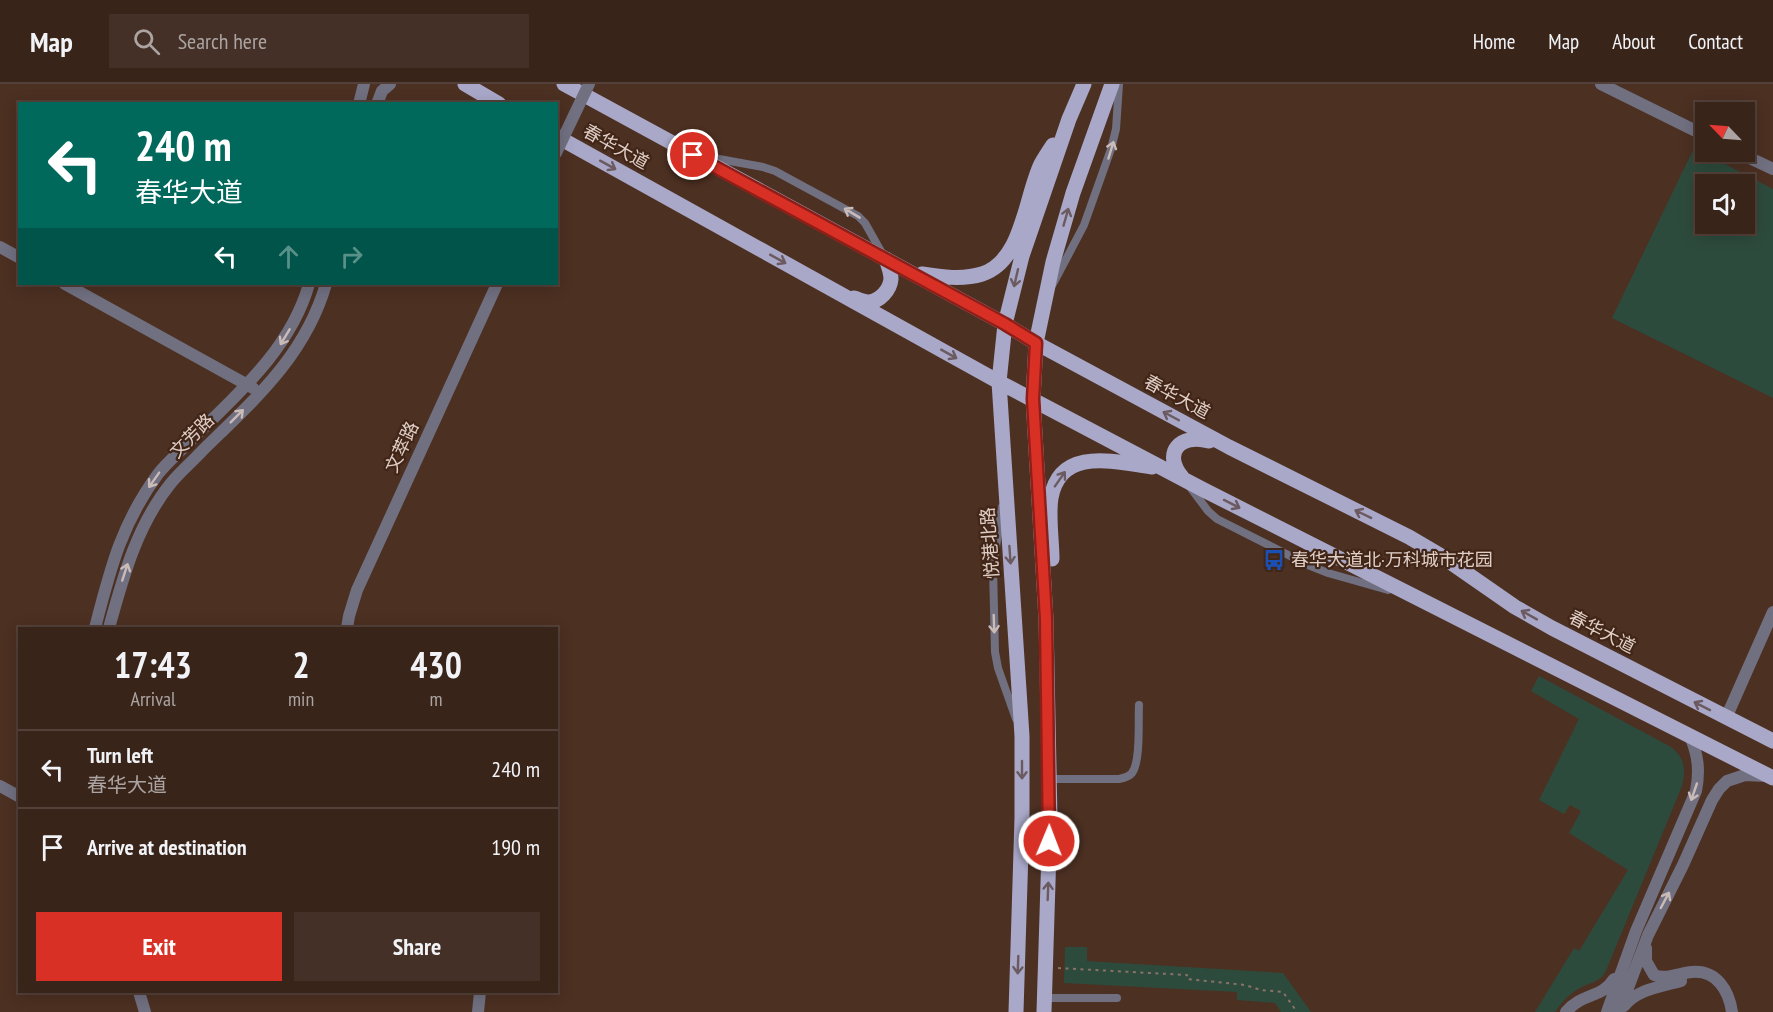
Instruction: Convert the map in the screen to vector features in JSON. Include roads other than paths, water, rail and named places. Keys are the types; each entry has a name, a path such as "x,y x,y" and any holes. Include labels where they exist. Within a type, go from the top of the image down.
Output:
{"main road":[{"path":"465,84 495,102"},
{"name":"春华大道","path":"564,84 1229,447 1409,537 1443,557 1515,607 1552,628 1773,741"},
{"name":"悦港北路","path":"1016,1012 1022,736 999,382 1005,324 1022,255 1069,119 1084,84"},
{"path":"1044,1005 1050,818 1046,619 1033,399 1036,343 1053,262 1073,193 1112,84"},
{"path":"909,272 960,277 981,275 995,268 1016,240 1041,165 1069,119"},
{"name":"春华大道","path":"558,137 999,382 1184,479 1771,777"},
{"path":"845,296 868,302 884,295 891,277 886,260"},
{"path":"1184,479 1177,471 1174,455 1178,446 1186,439 1199,438 1229,447"},
{"path":"1046,619 1053,568 1050,500 1060,475 1071,466 1097,460 1165,469"}],"street":[{"path":"360,102 364,84"},
{"path":"378,102 382,91 390,84"},
{"path":"558,149 589,84"},
{"path":"1600,84 1695,131"},
{"path":"1755,160 1773,169"},
{"path":"0,247 18,257"},
{"path":"67,285 261,392"},
{"name":"文芳路","path":"95,627 115,554 126,525 142,497 159,472 248,385 279,348 293,323 309,285"},
{"name":"文芳路","path":"109,627 129,558 154,507 171,482 261,392 291,357 308,330 326,285"},
{"name":"文萃路","path":"348,627 357,590 496,285"},
{"path":"1726,718 1773,612"},
{"path":"1607,1012 1624,962 1695,791 1699,777 1699,764 1690,736"},
{"path":"1619,1012 1648,935 1719,789 1727,781 1745,775 1771,777"},
{"path":"0,786 18,796"},
{"path":"1648,935 1646,962 1654,975 1666,977 1702,972 1715,977 1730,1000 1732,1012"},
{"path":"1566,1012 1579,999 1603,992 1624,962"},
{"path":"1619,1012 1642,992 1692,978 1706,979 1723,986"},
{"path":"139,993 145,1012"},
{"path":"478,1012 480,993"}],"lane":[{"path":"1045,299 1077,241 1111,149 1116,129 1119,84"},
{"path":"693,155 763,166 858,216 865,223 886,260"},
{"path":"1006,482 993,567 995,652 998,668 1022,736"},
{"path":"1049,779 1119,779 1132,773 1137,758 1139,705"},
{"path":"1044,1005 1117,998"}],"place":[{"name":"春华大道北·万科城市花园","path":"1274,560"}]}
